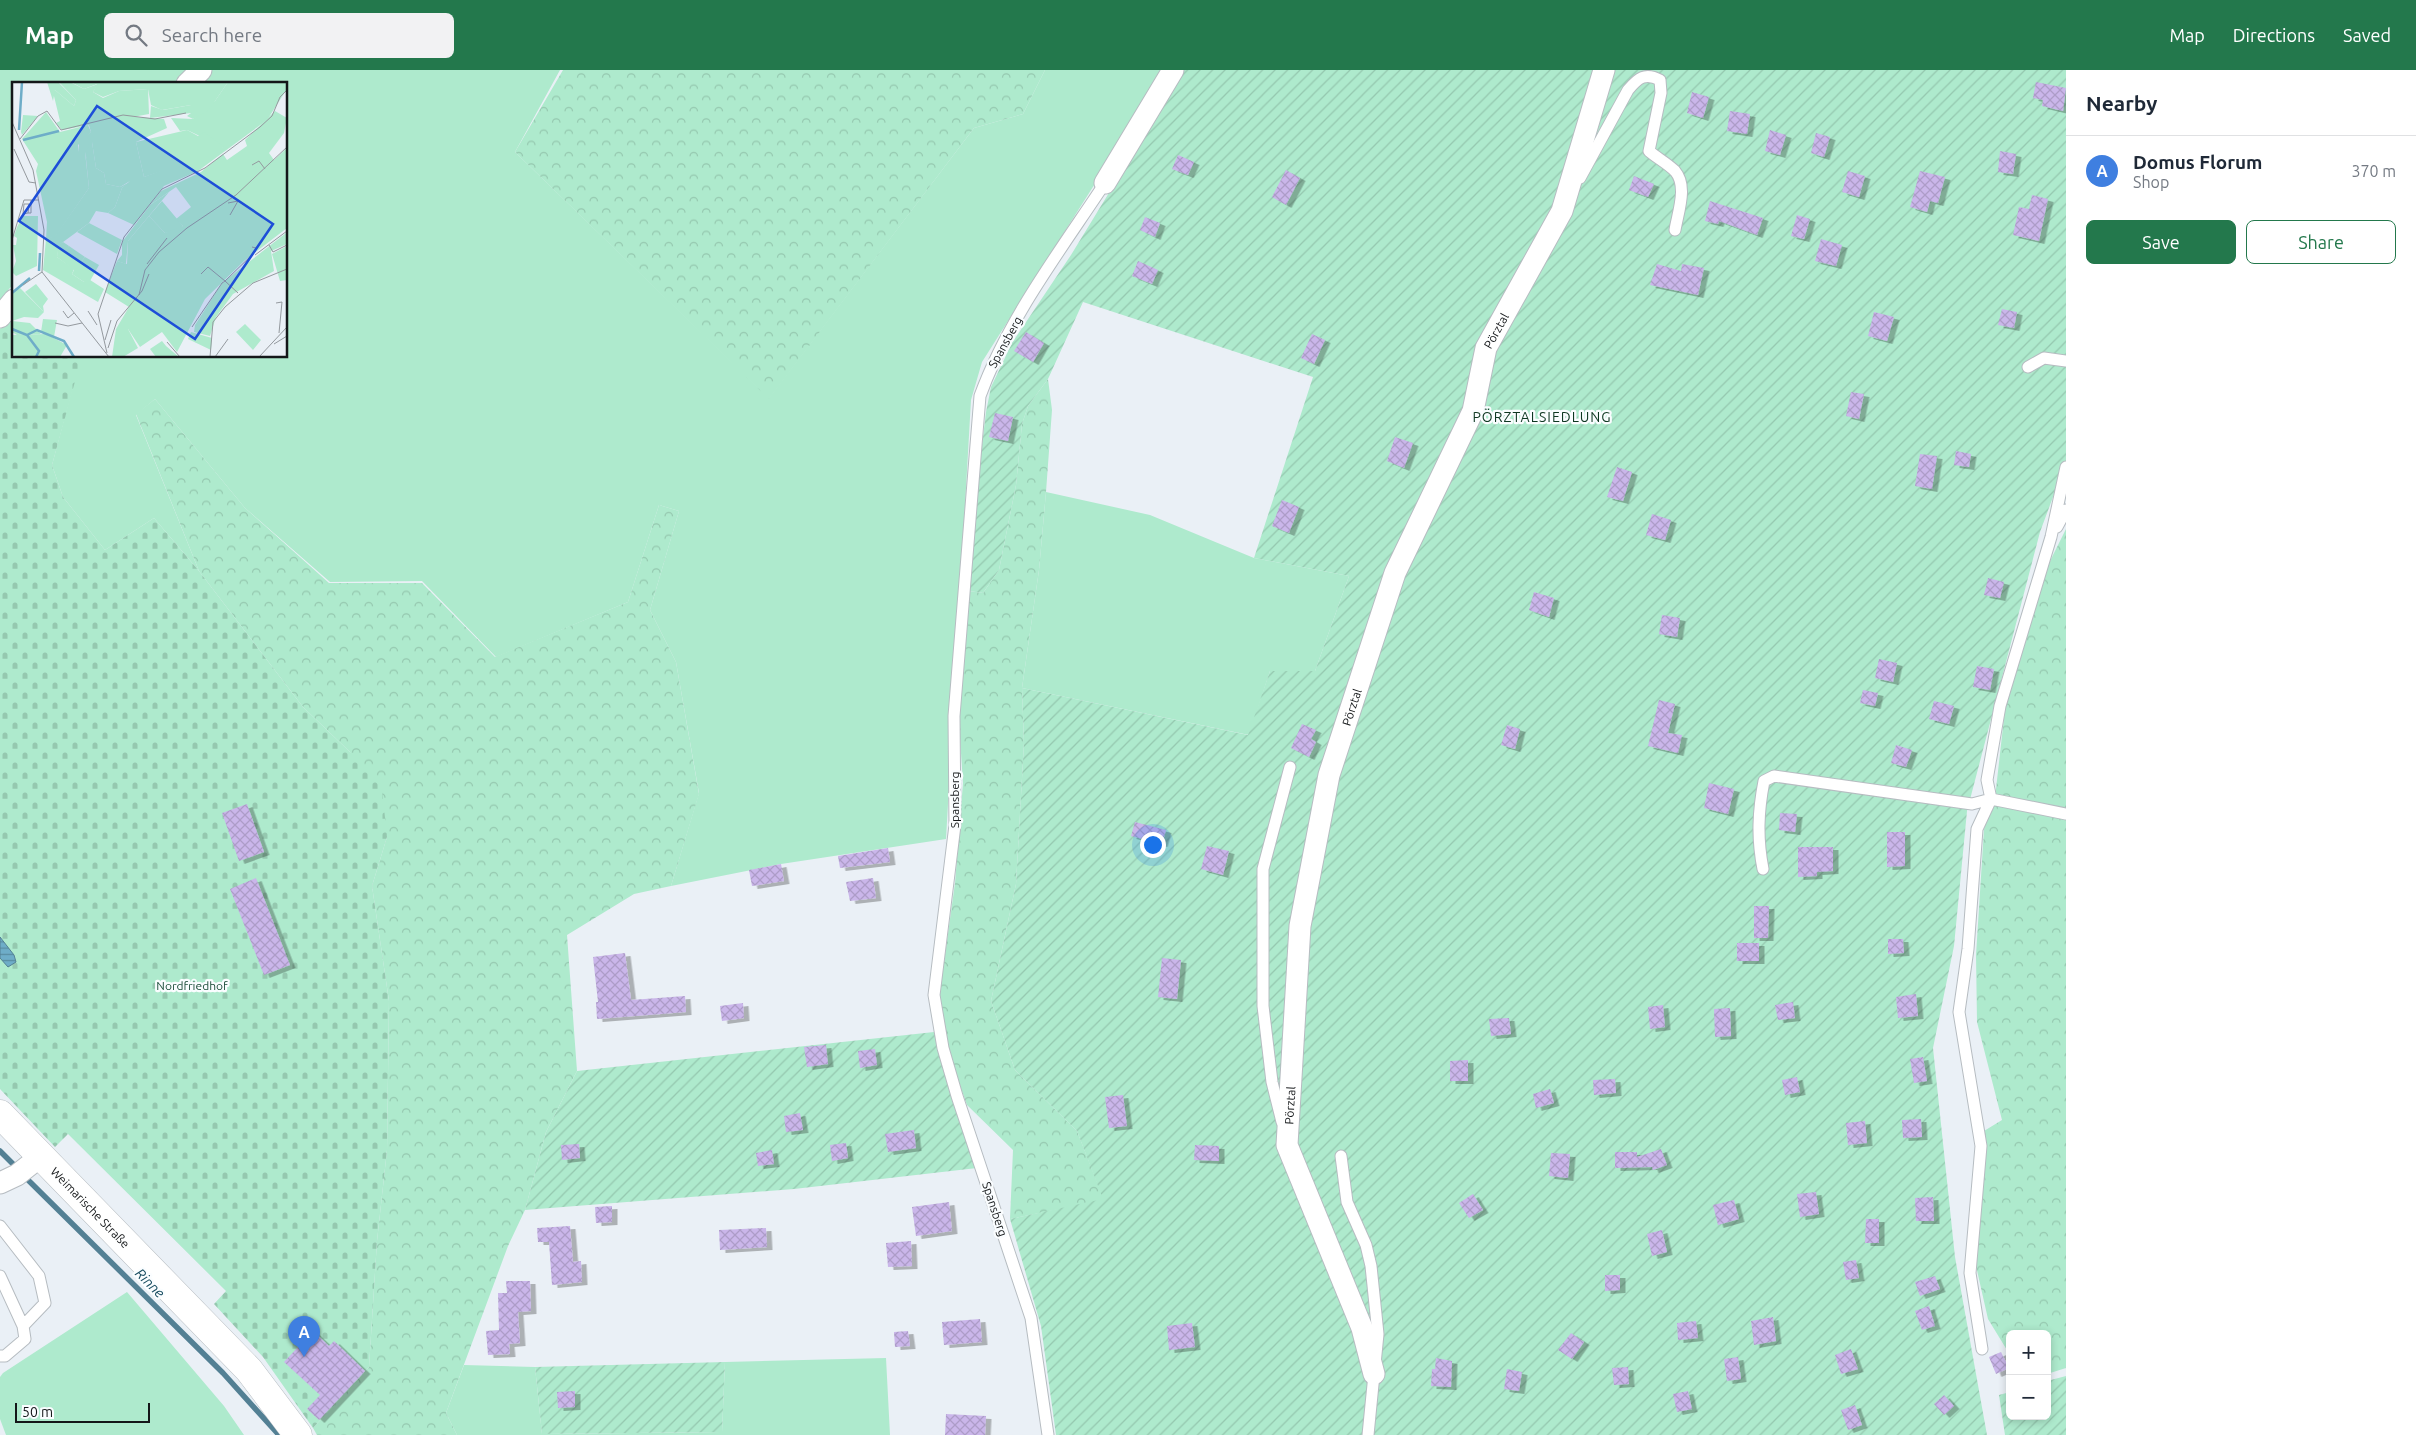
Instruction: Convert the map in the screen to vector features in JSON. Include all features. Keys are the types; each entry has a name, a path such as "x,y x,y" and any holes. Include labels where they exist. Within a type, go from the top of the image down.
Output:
{"main road":[{"name":"Weimarische Straße","path":"0,1114 21,1170 249,1370 298,1435"}],"street":[{"path":"189,82 200,70"},
{"path":"1105,183 1173,70"},
{"name":"Pörztal","path":"1374,1374 1362,1328 1287,1145 1300,926 1330,774 1395,573 1473,411 1486,348 1562,211 1604,70"},
{"path":"0,317 12,302"}],"lane":[{"path":"1562,211 1628,90 1638,78 1651,75 1660,80 1661,93 1649,151 1674,170 1680,178 1682,191 1675,230"},
{"name":"Spansberg","path":"1048,1435 1031,1318 957,1096 943,1048 934,995 955,825 954,716 980,396 992,362 1032,293 1105,183"},
{"path":"2028,367 2044,358 2066,361"},
{"path":"1982,1349 1970,1272 1981,1146 1959,1012 1968,948 1977,829 1991,799 1987,780 2000,706 2051,537 2066,467"},
{"path":"2051,537 2066,510"},
{"path":"1287,1145 1272,1082 1263,1006 1262,869 1290,767"},
{"path":"1763,869 1758,843 1758,816 1764,781 1774,776 1972,804 1991,799 2066,814"},
{"name":"Pörztal","path":"1341,1156 1347,1202 1366,1245 1371,1266 1378,1334 1368,1435"},
{"path":"0,1226 39,1276 45,1303 24,1326"},
{"path":"0,1276 24,1326 25,1338 5,1356 0,1356"}],"green space":[{"path":"0,70 191,70 178,82 12,82 12,285 0,300"},
{"path":"212,70 560,70 515,152 769,398 974,128 1023,114 1045,70 1167,70 982,362 971,400 946,839 781,864 671,886 699,793 676,662 650,610 679,511 659,505 628,602 496,657 422,581 330,582 245,508 155,399 136,415 199,571 154,518 105,550 63,497 52,465 80,358 288,358 288,82 199,82"},
{"path":"563,70 1045,70 1023,114 974,128 769,399 515,152"},
{"path":"1184,70 2066,70 2066,462 2040,532 1967,811 1954,946 1933,1048 1955,1257 1987,1435 1056,1435 1041,1326 1010,1219 1103,1199 1077,1131 1015,1070 991,1001 1016,884 1024,743 1022,688 1248,735 1270,671 1315,671 1349,576 1254,558 1313,377 1083,302 1048,379 1028,406 1022,424 1016,485 999,570 983,593 969,591 973,519 986,412 991,387 1012,343 1071,255"},
{"name":"Nordfriedhof","path":"12,313 12,358 81,358 52,465 63,497 105,550 154,518 199,571 303,707 350,752 382,789 387,837 372,886 389,1001 387,1150 377,1241 369,1367 313,1428 263,1357 214,1304 226,1291 68,1134 55,1147 0,1089 0,329"},
{"path":"1048,379 1052,410 1046,492 1039,570 1022,688 1024,743 1016,884 991,1001 1015,1070 1077,1131 1104,1200 1010,1219 1013,1150 967,1105 946,1047 939,998 955,883 963,783 959,723 969,591 983,593 999,570 1016,485 1022,424 1028,406"},
{"path":"155,399 245,508 329,583 422,583 495,657 628,602 659,505 679,511 650,610 676,662 699,794 671,886 634,894 567,935 577,1071 546,1132 525,1210 508,1246 446,1413 457,1435 317,1435 313,1428 369,1367 377,1241 387,1150 389,1001 372,886 387,837 350,752 303,707 199,571 136,414"},
{"path":"1046,492 1150,515 1254,558 1349,576 1315,671 1270,671 1249,735 1022,688 1039,570"},
{"path":"2066,529 2066,1368 2051,1373 2051,1330 2006,1330 2006,1348 1988,1319 1976,1266 1984,1131 2002,1120 1977,1022 1976,955 1984,829 1996,789 2005,709 2044,573"},
{"path":"934,1032 977,1168 794,1189 525,1210 546,1132 577,1071"},
{"path":"127,1292 224,1406 244,1435 6,1435 0,1419 0,1377 3,1373"},
{"path":"886,1358 890,1435 457,1435 446,1413 464,1365 535,1367 542,1434 722,1432 725,1362"},
{"path":"725,1362 722,1432 542,1434 535,1367"},
{"path":"2066,1376 2066,1435 2005,1435 1999,1395 2006,1393 2006,1420 2051,1420 2051,1380"}],"water":[{"path":"0,937 14,955 16,962 8,967 0,958"}],"building":[{"path":"2036,82 2066,88 2063,111 2042,106 2043,100 2033,98"},
{"path":"1692,92 1709,97 1703,118 1687,113"},
{"path":"1730,111 1750,114 1747,134 1727,131"},
{"path":"1770,130 1786,135 1780,155 1765,151"},
{"path":"1816,133 1830,137 1824,157 1811,153"},
{"path":"2000,151 2016,154 2013,174 1998,172"},
{"path":"1178,155 1194,162 1188,175 1172,169"},
{"path":"1286,170 1300,178 1286,205 1272,197"},
{"path":"1848,171 1865,176 1859,197 1842,192"},
{"path":"1920,171 1945,177 1938,203 1930,201 1927,212 1910,207"},
{"path":"1634,176 1654,184 1648,197 1629,190"},
{"path":"2032,195 2048,199 2039,241 2013,235 2019,207 2029,209"},
{"path":"1710,201 1763,218 1757,235 1719,221 1718,224 1705,221"},
{"path":"1797,215 1810,219 1804,239 1791,236"},
{"path":"1145,217 1160,223 1155,237 1140,230"},
{"path":"1821,239 1842,245 1836,266 1815,261"},
{"path":"1138,261 1158,270 1152,284 1132,276"},
{"path":"1657,264 1681,271 1682,264 1704,268 1698,295 1650,285"},
{"path":"2002,309 2017,312 2014,328 1998,325"},
{"path":"1874,312 1894,317 1887,341 1868,336"},
{"path":"1026,332 1044,343 1033,362 1014,351"},
{"path":"1312,334 1325,340 1314,364 1301,358"},
{"path":"1851,392 1864,394 1859,419 1846,416"},
{"path":"995,413 1013,417 1008,441 989,437"},
{"path":"1395,437 1413,443 1404,468 1387,461"},
{"path":"1956,451 1971,454 1969,467 1954,465"},
{"path":"1920,454 1937,456 1932,489 1915,486"},
{"path":"1617,467 1632,472 1623,501 1607,497"},
{"path":"1282,500 1299,507 1289,533 1272,526"},
{"path":"1652,514 1671,520 1665,540 1646,535"},
{"path":"1988,578 2004,582 2000,598 1984,595"},
{"path":"1534,592 1554,598 1549,617 1529,610"},
{"path":"1662,615 1680,618 1677,637 1659,634"},
{"path":"1879,659 1897,663 1893,682 1875,678"},
{"path":"1977,666 1994,669 1990,690 1973,687"},
{"path":"1863,690 1878,693 1875,706 1860,703"},
{"path":"1659,700 1675,704 1668,733 1682,735 1678,753 1648,746"},
{"path":"1934,701 1954,706 1949,724 1929,719"},
{"path":"1302,724 1316,730 1311,739 1316,742 1309,757 1291,748"},
{"path":"1507,725 1520,729 1515,749 1501,745"},
{"path":"1896,745 1912,750 1906,767 1891,763"},
{"path":"1709,783 1734,789 1728,814 1704,808"},
{"path":"247,804 264,852 239,861 222,813"},
{"path":"1780,813 1797,814 1795,832 1779,830"},
{"path":"1135,822 1166,830 1162,844 1131,836"},
{"path":"1887,832 1905,832 1905,866 1887,867"},
{"path":"1207,846 1229,851 1223,875 1201,869"},
{"path":"1798,847 1833,847 1833,871 1817,872 1817,876 1798,877"},
{"path":"888,848 890,862 840,868 838,856"},
{"path":"781,864 784,881 752,886 749,870"},
{"path":"256,878 290,965 264,975 230,889"},
{"path":"873,878 876,898 850,901 846,882"},
{"path":"1754,906 1769,906 1768,938 1754,938"},
{"path":"1888,939 1903,939 1904,953 1888,954"},
{"path":"1737,943 1759,943 1759,961 1737,961"},
{"path":"625,953 631,1000 685,996 686,1012 597,1019 596,1002 598,1002 593,957"},
{"path":"1162,958 1181,960 1177,999 1158,997"},
{"path":"1916,994 1918,1016 1898,1018 1896,997"},
{"path":"1793,1002 1795,1018 1778,1020 1775,1005"},
{"path":"743,1003 744,1018 722,1021 720,1006"},
{"path":"1663,1005 1665,1027 1650,1029 1648,1007"},
{"path":"1730,1008 1731,1036 1715,1037 1714,1009"},
{"path":"1509,1018 1511,1034 1491,1036 1489,1019"},
{"path":"826,1045 828,1064 807,1067 804,1047"},
{"path":"875,1049 877,1065 860,1068 858,1051"},
{"path":"1923,1057 1927,1081 1914,1083 1910,1059"},
{"path":"1468,1060 1468,1081 1450,1081 1450,1061"},
{"path":"1797,1077 1800,1092 1785,1095 1782,1080"},
{"path":"1615,1079 1616,1093 1594,1095 1593,1080"},
{"path":"1550,1089 1554,1103 1536,1108 1533,1094"},
{"path":"1123,1095 1127,1126 1109,1128 1105,1097"},
{"path":"800,1113 803,1130 786,1132 784,1116"},
{"path":"1921,1119 1922,1137 1903,1138 1902,1120"},
{"path":"1865,1121 1867,1143 1848,1145 1846,1123"},
{"path":"914,1130 916,1148 888,1152 885,1134"},
{"path":"846,1143 848,1158 832,1161 830,1145"},
{"path":"579,1144 580,1158 562,1160 561,1145"},
{"path":"1195,1145 1219,1146 1219,1161 1194,1160"},
{"path":"1661,1149 1667,1165 1653,1170 1652,1167 1615,1168 1615,1152 1637,1152 1637,1157"},
{"path":"772,1150 774,1164 758,1166 756,1153"},
{"path":"1551,1153 1570,1154 1568,1178 1549,1176"},
{"path":"1816,1192 1819,1214 1800,1217 1797,1194"},
{"path":"1473,1194 1483,1210 1469,1218 1459,1203"},
{"path":"1933,1197 1934,1221 1916,1221 1915,1198"},
{"path":"1734,1200 1739,1219 1718,1225 1713,1205"},
{"path":"949,1202 952,1231 916,1236 912,1207"},
{"path":"612,1206 612,1222 596,1223 595,1207"},
{"path":"1866,1219 1879,1219 1879,1243 1865,1243"},
{"path":"570,1226 573,1262 581,1261 582,1282 552,1285 549,1242 538,1242 537,1228"},
{"path":"766,1228 767,1247 720,1250 719,1230"},
{"path":"1662,1230 1667,1252 1652,1256 1647,1234"},
{"path":"911,1241 912,1266 888,1267 886,1243"},
{"path":"1856,1260 1859,1278 1846,1280 1843,1262"},
{"path":"1605,1275 1620,1275 1620,1290 1605,1291"},
{"path":"1935,1276 1940,1289 1920,1296 1915,1282"},
{"path":"506,1281 530,1281 531,1311 518,1312 520,1343 509,1344 510,1354 488,1355 486,1331 499,1330 498,1293 507,1293"},
{"path":"1929,1306 1935,1326 1922,1330 1915,1311"},
{"path":"1773,1317 1776,1341 1754,1345 1751,1321"},
{"path":"980,1319 982,1342 944,1345 942,1322"},
{"path":"1696,1321 1698,1338 1678,1340 1677,1323"},
{"path":"1192,1323 1195,1347 1169,1350 1167,1326"},
{"path":"313,1331 329,1346 334,1341 365,1371 319,1420 307,1409 320,1395 284,1362"},
{"path":"908,1331 910,1346 895,1347 894,1332"},
{"path":"1571,1333 1584,1342 1572,1359 1558,1350"},
{"path":"1851,1349 1858,1369 1841,1374 1835,1355"},
{"path":"2001,1352 2006,1362 2006,1369 1996,1374 1989,1357"},
{"path":"1738,1357 1741,1379 1727,1381 1724,1359"},
{"path":"1436,1358 1452,1361 1451,1387 1431,1386 1432,1369 1435,1369"},
{"path":"1628,1367 1629,1384 1614,1385 1612,1368"},
{"path":"1507,1369 1522,1372 1519,1391 1504,1389"},
{"path":"575,1391 575,1407 558,1408 557,1392"},
{"path":"1688,1391 1692,1409 1677,1412 1673,1394"},
{"path":"1944,1395 1954,1406 1944,1415 1934,1404"},
{"path":"1855,1405 1862,1425 1848,1430 1841,1410"},
{"path":"946,1414 986,1416 985,1435 945,1435"}],"waterway":[{"name":"Rinne","path":"0,1151 18,1169"},
{"name":"Rinne","path":"24,1176 223,1373 279,1435"}],"place":[{"name":"Domus Florum","path":"304,1357"}],"district":[{"name":"PÖRZTALSIEDLUNG","path":"1542,417"}]}
